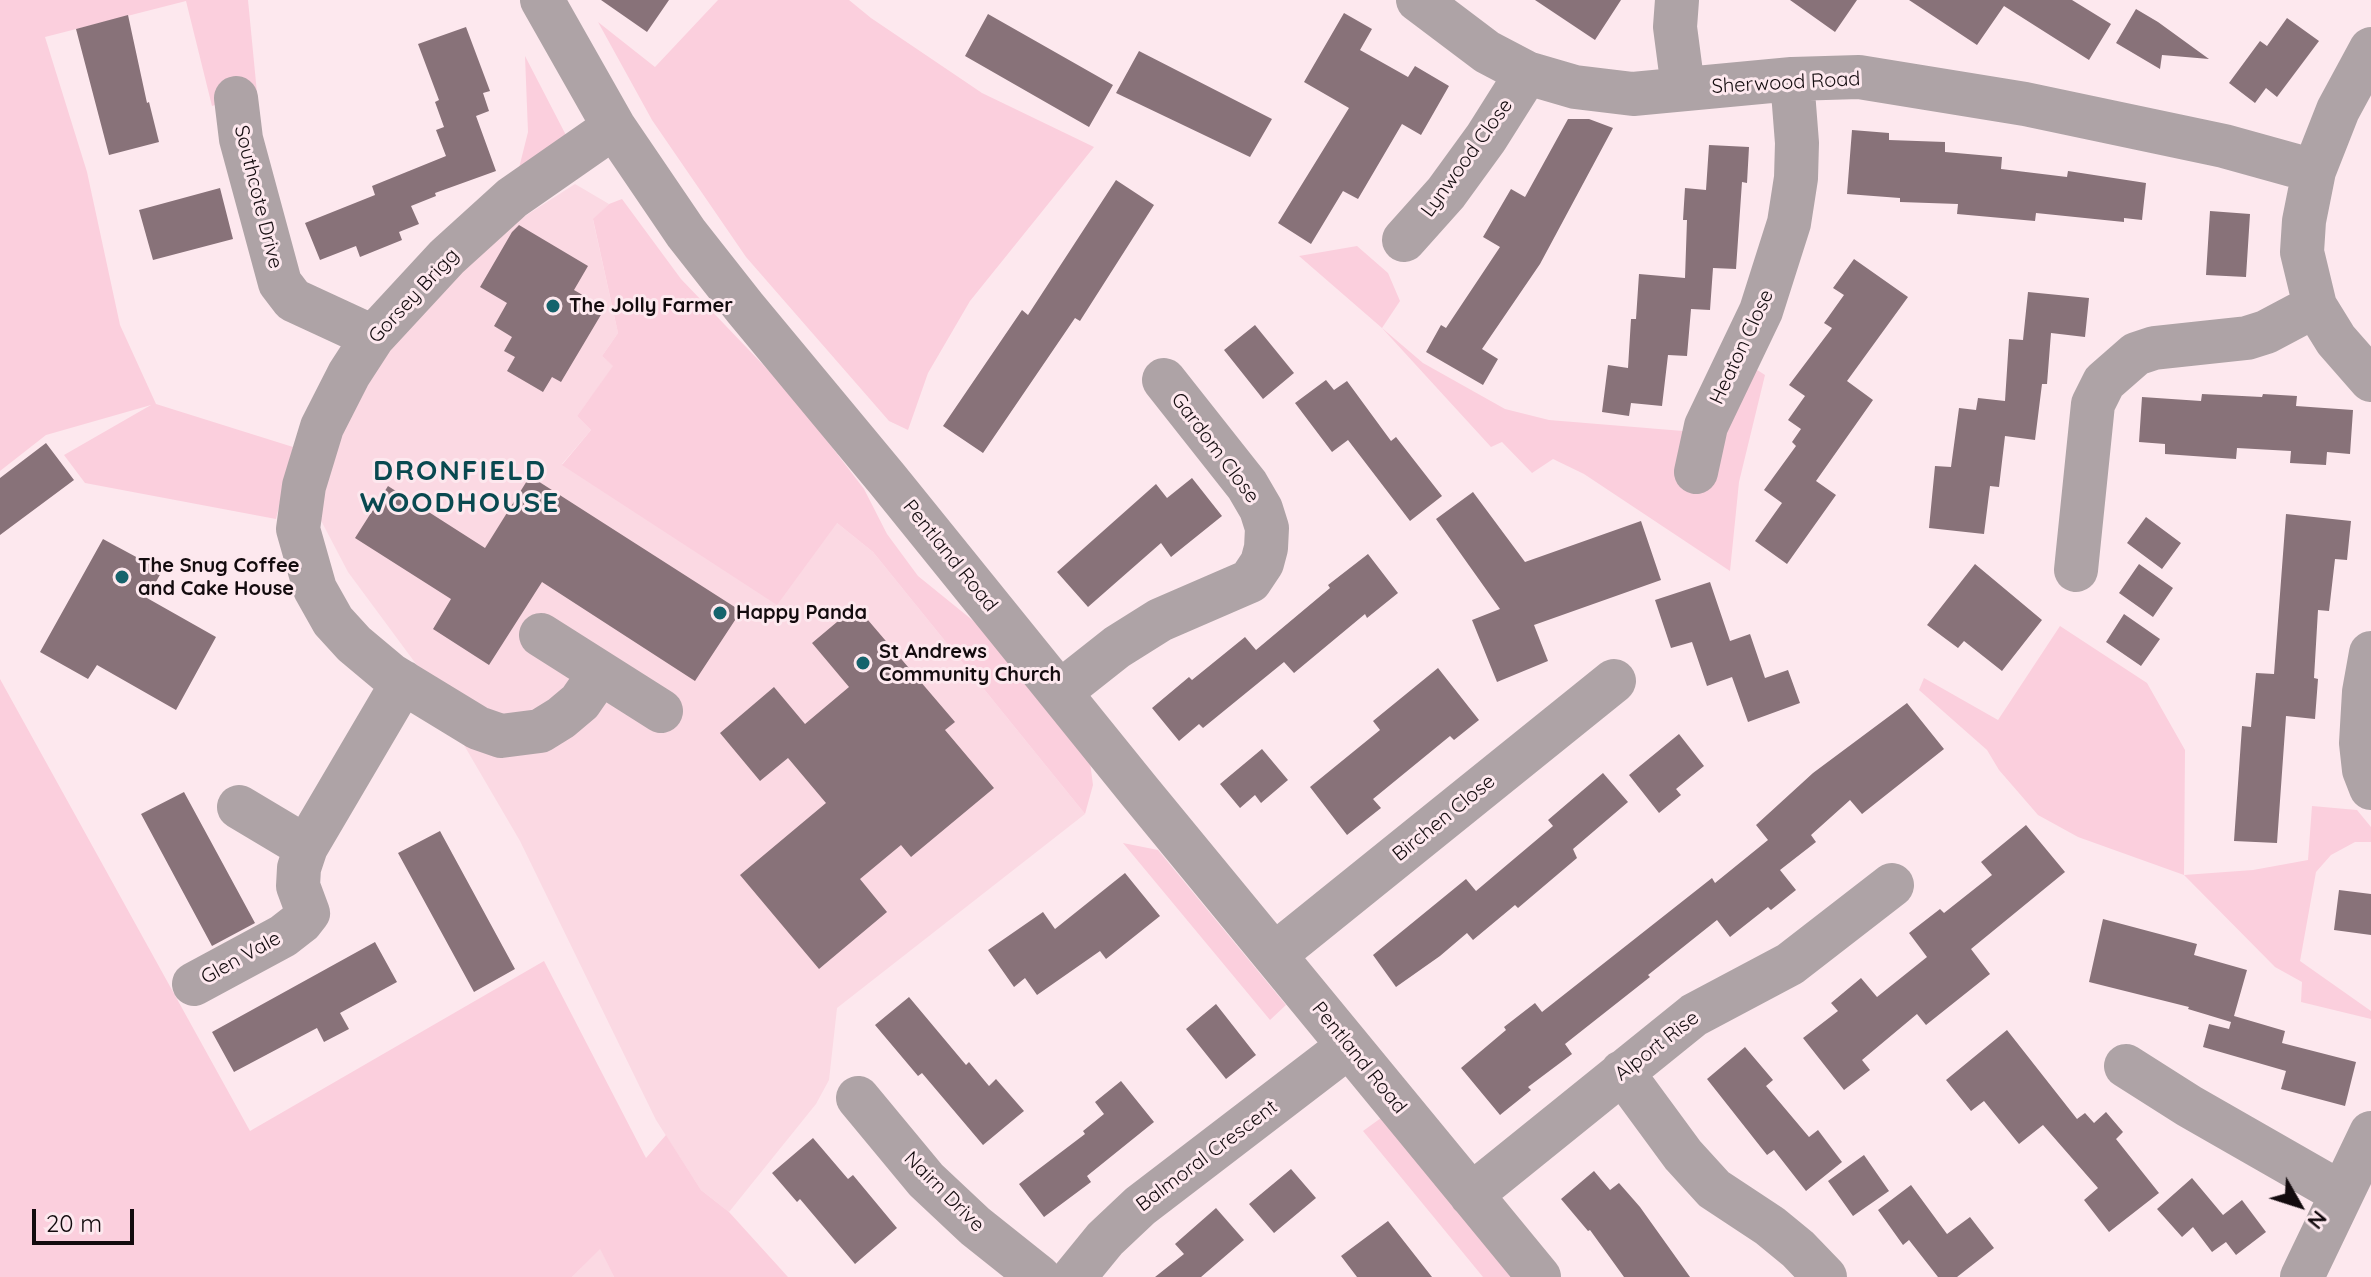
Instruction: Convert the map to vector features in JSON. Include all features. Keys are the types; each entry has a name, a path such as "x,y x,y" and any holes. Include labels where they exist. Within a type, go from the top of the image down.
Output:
{"street":[{"name":"Pentland Road","path":"542,0 614,127 686,233 1539,1277"},
{"name":"Sherwood Road","path":"1418,0 1487,52 1527,73 1575,87 1633,94 1792,79 1859,77 2025,104 2224,146 2314,171"},
{"path":"1677,0 1675,27 1683,88"},
{"path":"2371,49 2338,110 2314,171 2304,221 2302,252 2315,306 2336,340 2371,380"},
{"name":"Lynwood Close","path":"1404,240 1446,193 1527,73"},
{"name":"Heaton Close","path":"1696,472 1706,426 1761,311 1789,223 1796,178 1797,143 1792,79"},
{"name":"Southcote Drive","path":"236,98 241,139 280,283 293,300 373,337"},
{"name":"Gorsey Brigg","path":"600,673 580,702 540,731 501,736 478,728 391,675 354,644 333,621 315,589 298,529 304,486 322,427 349,374 373,337 447,257 512,198 614,127"},
{"path":"2076,570 2093,404 2104,382 2136,354 2154,348 2247,338 2266,332 2315,306"},
{"name":"Gardom Close","path":"1060,692 1117,647 1160,620 1250,581 1262,563 1267,528 1261,509 1247,485 1164,380"},
{"path":"541,635 661,711"},
{"path":"2371,653 2364,692 2361,743 2364,770 2371,788"},
{"name":"Birchen Close","path":"1274,955 1614,681"},
{"name":"Glen Vale","path":"194,984 283,936 308,913 298,886 299,868 306,847 403,682"},
{"path":"239,807 306,847"},
{"name":"Alport Rise","path":"1471,1195 1694,1015 1801,957 1892,885"},
{"name":"Balmoral Crescent","path":"1074,1277 1105,1239 1140,1206 1349,1046"},
{"path":"2126,1066 2341,1193"},
{"path":"1622,1072 1683,1155 1714,1189 1770,1226 1825,1277"},
{"name":"Nairn Drive","path":"858,1098 926,1180 975,1226 1039,1277"},
{"path":"2302,1277 2371,1133"}],"shaded area":[{"path":"0,0 248,0 257,93 212,106 186,1 45,37 87,172 120,325 156,404 293,447 276,519 85,483 64,455 151,405 46,435 0,471"},
{"path":"718,0 849,0 982,93 1094,147 970,301 928,373 908,430 889,421 746,257 652,120 598,22 655,67"},
{"path":"525,56 569,141 516,180 528,132"},
{"path":"575,184 609,204 593,220 618,333 602,356 614,366 577,416 591,430 562,464 837,523 873,552 1085,814 837,1008 829,1080 816,1104 729,1212 701,1190 656,1120 520,841 419,668 348,572 315,509 335,428 411,310 519,220"},
{"path":"622,199 681,279 792,395 864,489 887,534 918,576 976,623 1090,762 1093,785 1085,814 873,552 837,523 777,605 562,465 591,430 577,416 613,366 602,356 618,333 593,219 609,204"},
{"path":"1357,246 1388,273 1400,301 1382,328 1299,256"},
{"path":"1382,328 1423,363 1505,409 1549,420 1683,431 1751,366 1765,375 1739,482 1730,571 1584,474 1553,459 1532,473 1502,442 1491,447"},
{"path":"2060,626 2147,683 2185,750 2184,875 2078,837 2038,815 1999,770 1987,750 1919,690 1924,678 1998,720"},
{"path":"0,679 250,1131 544,961 646,1158 666,1135 701,1190 729,1212 788,1277 614,1277 600,1249 572,1277 0,1277"},
{"path":"2312,806 2357,810 2371,827 2371,842 2355,842 2331,855 2316,872 2300,961 2371,1011 2371,1019 2301,1002 2302,982 2275,967 2184,875 2253,870 2308,860"},
{"path":"1123,843 1158,850 1286,1005 1270,1020"},
{"path":"1381,1118 1513,1277 1483,1277 1363,1131"},
{"path":"600,1248 614,1277 572,1277"}],"building":[{"path":"601,0 669,0 647,32"},
{"path":"1535,0 1621,0 1595,40"},
{"path":"1790,0 1857,0 1835,32"},
{"path":"1909,0 2072,0 2111,24 2089,60 2004,6 1977,45"},
{"path":"2136,9 2209,59 2162,55 2160,69 2116,43"},
{"path":"1344,13 1372,29 1360,50 1408,77 1415,66 1449,86 1421,135 1402,124 1358,199 1343,191 1311,244 1278,223 1349,108 1304,82"},
{"path":"988,14 1113,85 1089,127 965,56"},
{"path":"128,15 147,103 159,142 109,155 76,29"},
{"path":"2287,18 2319,41 2277,97 2266,88 2255,103 2229,83 2260,41 2267,46"},
{"path":"466,27 490,91 483,93 489,111 476,116 496,171 435,193 436,196 411,206 419,224 399,232 402,240 360,257 356,246 320,260 305,223 375,195 372,186 446,156 436,130 444,127 435,102 439,100 418,44"},
{"path":"1139,51 1272,119 1250,157 1116,93"},
{"path":"1568,119 1589,119 1613,128 1540,264 1482,349 1498,359 1483,385 1426,352 1441,325 1446,328 1500,247 1483,237 1511,189 1525,197"},
{"path":"1852,130 1889,133 1889,140 1945,142 1945,152 2002,157 2001,169 2067,177 2068,171 2146,183 2142,220 2124,218 2124,222 2036,213 2035,221 1957,214 1958,204 1900,202 1900,198 1847,194"},
{"path":"1709,145 1749,147 1747,183 1742,182 1736,269 1713,268 1710,310 1691,309 1687,356 1668,355 1662,406 1631,403 1629,416 1602,412 1608,365 1628,368 1631,319 1636,319 1639,274 1685,278 1685,188 1706,190"},
{"path":"1116,180 1154,205 1080,321 1075,318 983,453 943,426 1022,310 1028,315"},
{"path":"220,188 233,239 153,260 139,210"},
{"path":"2210,211 2250,214 2246,277 2206,275"},
{"name":"The Jolly Farmer","path":"519,225 588,266 574,290 605,308 561,382 552,377 543,392 507,371 515,357 504,351 512,337 494,326 507,303 480,287"},
{"path":"1854,259 1908,297 1847,381 1873,400 1816,481 1836,495 1787,564 1755,541 1782,503 1764,490 1796,446 1792,442 1801,429 1788,420 1805,396 1789,385 1832,328 1824,323 1844,295 1833,288"},
{"path":"2028,292 2089,298 2085,337 2051,333 2047,384 2042,384 2035,440 2005,436 1999,487 1990,486 1984,534 1929,528 1935,466 1951,467 1959,408 1976,410 1978,398 2005,401 2009,339 2023,340"},
{"path":"1255,325 1294,373 1263,399 1224,350"},
{"path":"1326,380 1334,390 1347,381 1391,441 1396,437 1442,496 1410,521 1348,440 1332,452 1295,403"},
{"path":"2202,394 2297,396 2296,406 2353,410 2350,454 2327,452 2326,465 2290,463 2291,451 2237,448 2236,459 2165,454 2165,444 2139,442 2142,397 2201,401"},
{"path":"46,443 74,480 0,535 0,478"},
{"path":"530,476 741,611 695,681 542,582 489,665 433,629 451,599 355,538 388,486 485,548"},
{"path":"1192,478 1222,516 1171,557 1161,543 1088,607 1057,572 1156,484 1167,498"},
{"path":"1473,492 1525,562 1641,521 1661,580 1534,625 1548,661 1497,682 1472,620 1500,609 1436,519"},
{"path":"2286,514 2351,521 2347,560 2335,559 2329,611 2318,610 2315,719 2286,716 2277,843 2234,841 2242,726 2251,727 2256,673 2274,674"},
{"path":"2146,517 2181,543 2162,569 2127,543"},
{"path":"103,539 162,571 147,598 216,637 176,710 97,665 88,679 40,652"},
{"path":"1368,554 1398,593 1367,618 1365,614 1294,673 1284,662 1203,728 1199,724 1179,741 1152,708 1245,637 1256,650 1330,588 1328,585"},
{"path":"1975,564 2042,620 2002,671 1964,641 1958,648 1927,625"},
{"path":"2139,564 2173,588 2153,617 2119,593"},
{"path":"1710,582 1730,641 1750,634 1765,678 1788,670 1800,703 1748,722 1732,677 1707,686 1692,642 1671,648 1655,600"},
{"path":"856,606 955,722 945,730 994,788 911,857 901,845 860,879 887,912 819,969 740,875 826,803 788,758 760,781 720,733 774,687 805,724 849,687 812,643"},
{"path":"2124,614 2160,639 2141,666 2106,642"},
{"path":"1438,668 1479,720 1454,740 1450,736 1373,799 1381,808 1347,835 1310,787 1380,730 1373,721"},
{"path":"1907,703 1944,749 1862,814 1850,800 1811,835 1816,842 1780,870 1796,890 1730,937 1717,920 1565,1044 1572,1054 1528,1087 1531,1090 1500,1115 1461,1068 1506,1030 1504,1027 1535,1003 1542,1012 1712,878 1715,883 1768,840 1756,825 1813,773"},
{"path":"1679,734 1704,766 1676,789 1681,795 1659,813 1629,775"},
{"path":"1262,749 1288,780 1261,803 1255,795 1240,808 1220,784"},
{"path":"1603,773 1628,802 1573,849 1577,858 1518,908 1515,905 1473,940 1467,933 1396,987 1373,955 1466,879 1476,891 1553,826 1548,820"},
{"path":"184,792 255,923 212,946 141,814"},
{"path":"2026,825 2065,872 1971,949 1990,974 1926,1025 1917,1014 1862,1060 1870,1070 1844,1090 1803,1038 1838,1011 1831,1003 1861,978 1877,997 1927,957 1909,933 1940,909 1944,913 1992,875 1981,862"},
{"path":"440,831 515,969 474,992 398,853"},
{"path":"1125,873 1160,916 1106,959 1100,951 1037,995 1025,978 1014,987 988,950 1043,912 1055,929"},
{"path":"2339,890 2371,894 2371,935 2334,930"},
{"path":"2103,919 2197,944 2194,955 2247,970 2234,1016 2285,1031 2282,1043 2356,1062 2345,1106 2281,1089 2286,1071 2203,1047 2209,1024 2229,1029 2231,1022 2189,1007 2089,982"},
{"path":"375,942 397,982 340,1013 349,1029 324,1042 317,1028 234,1072 212,1032"},
{"path":"909,997 966,1065 969,1062 989,1086 996,1079 1024,1111 983,1145 922,1073 918,1076 875,1025"},
{"path":"1216,1004 1256,1055 1226,1079 1186,1029"},
{"path":"2007,1030 2077,1119 2085,1113 2094,1123 2106,1112 2123,1132 2116,1139 2159,1193 2109,1232 2084,1200 2098,1188 2043,1125 2019,1144 1984,1101 1971,1111 1946,1080"},
{"path":"1745,1047 1773,1080 1766,1086 1809,1137 1818,1130 1842,1162 1806,1191 1774,1150 1767,1155 1707,1079"},
{"path":"1121,1081 1154,1122 1087,1176 1091,1182 1044,1217 1019,1184 1085,1134 1083,1131 1104,1114 1095,1102"},
{"path":"813,1138 848,1179 853,1175 897,1228 855,1264 800,1199 797,1202 772,1173"},
{"path":"1864,1155 1889,1191 1853,1216 1828,1181"},
{"path":"1291,1169 1316,1198 1274,1233 1249,1204"},
{"path":"1594,1171 1610,1190 1619,1183 1690,1277 1624,1277 1590,1230 1561,1199"},
{"path":"2192,1178 2223,1215 2242,1200 2266,1232 2236,1255 2226,1242 2212,1252 2193,1227 2182,1237 2157,1209"},
{"path":"1911,1185 1947,1234 1970,1217 1994,1248 1957,1277 1938,1277 1909,1240 1903,1245 1878,1210"},
{"path":"1216,1208 1244,1240 1201,1277 1155,1277 1184,1254 1175,1244"},
{"path":"1388,1221 1432,1277 1357,1277 1341,1256"}],"place":[{"name":"The Jolly Farmer","path":"553,306"},
{"name":"The Snug Coffee and Cake House","path":"122,577"},
{"name":"Happy Panda","path":"720,613"},
{"name":"St Andrews Community Church","path":"863,663"}],"district":[{"name":"DRONFIELD WOODHOUSE","path":"460,488"}]}
